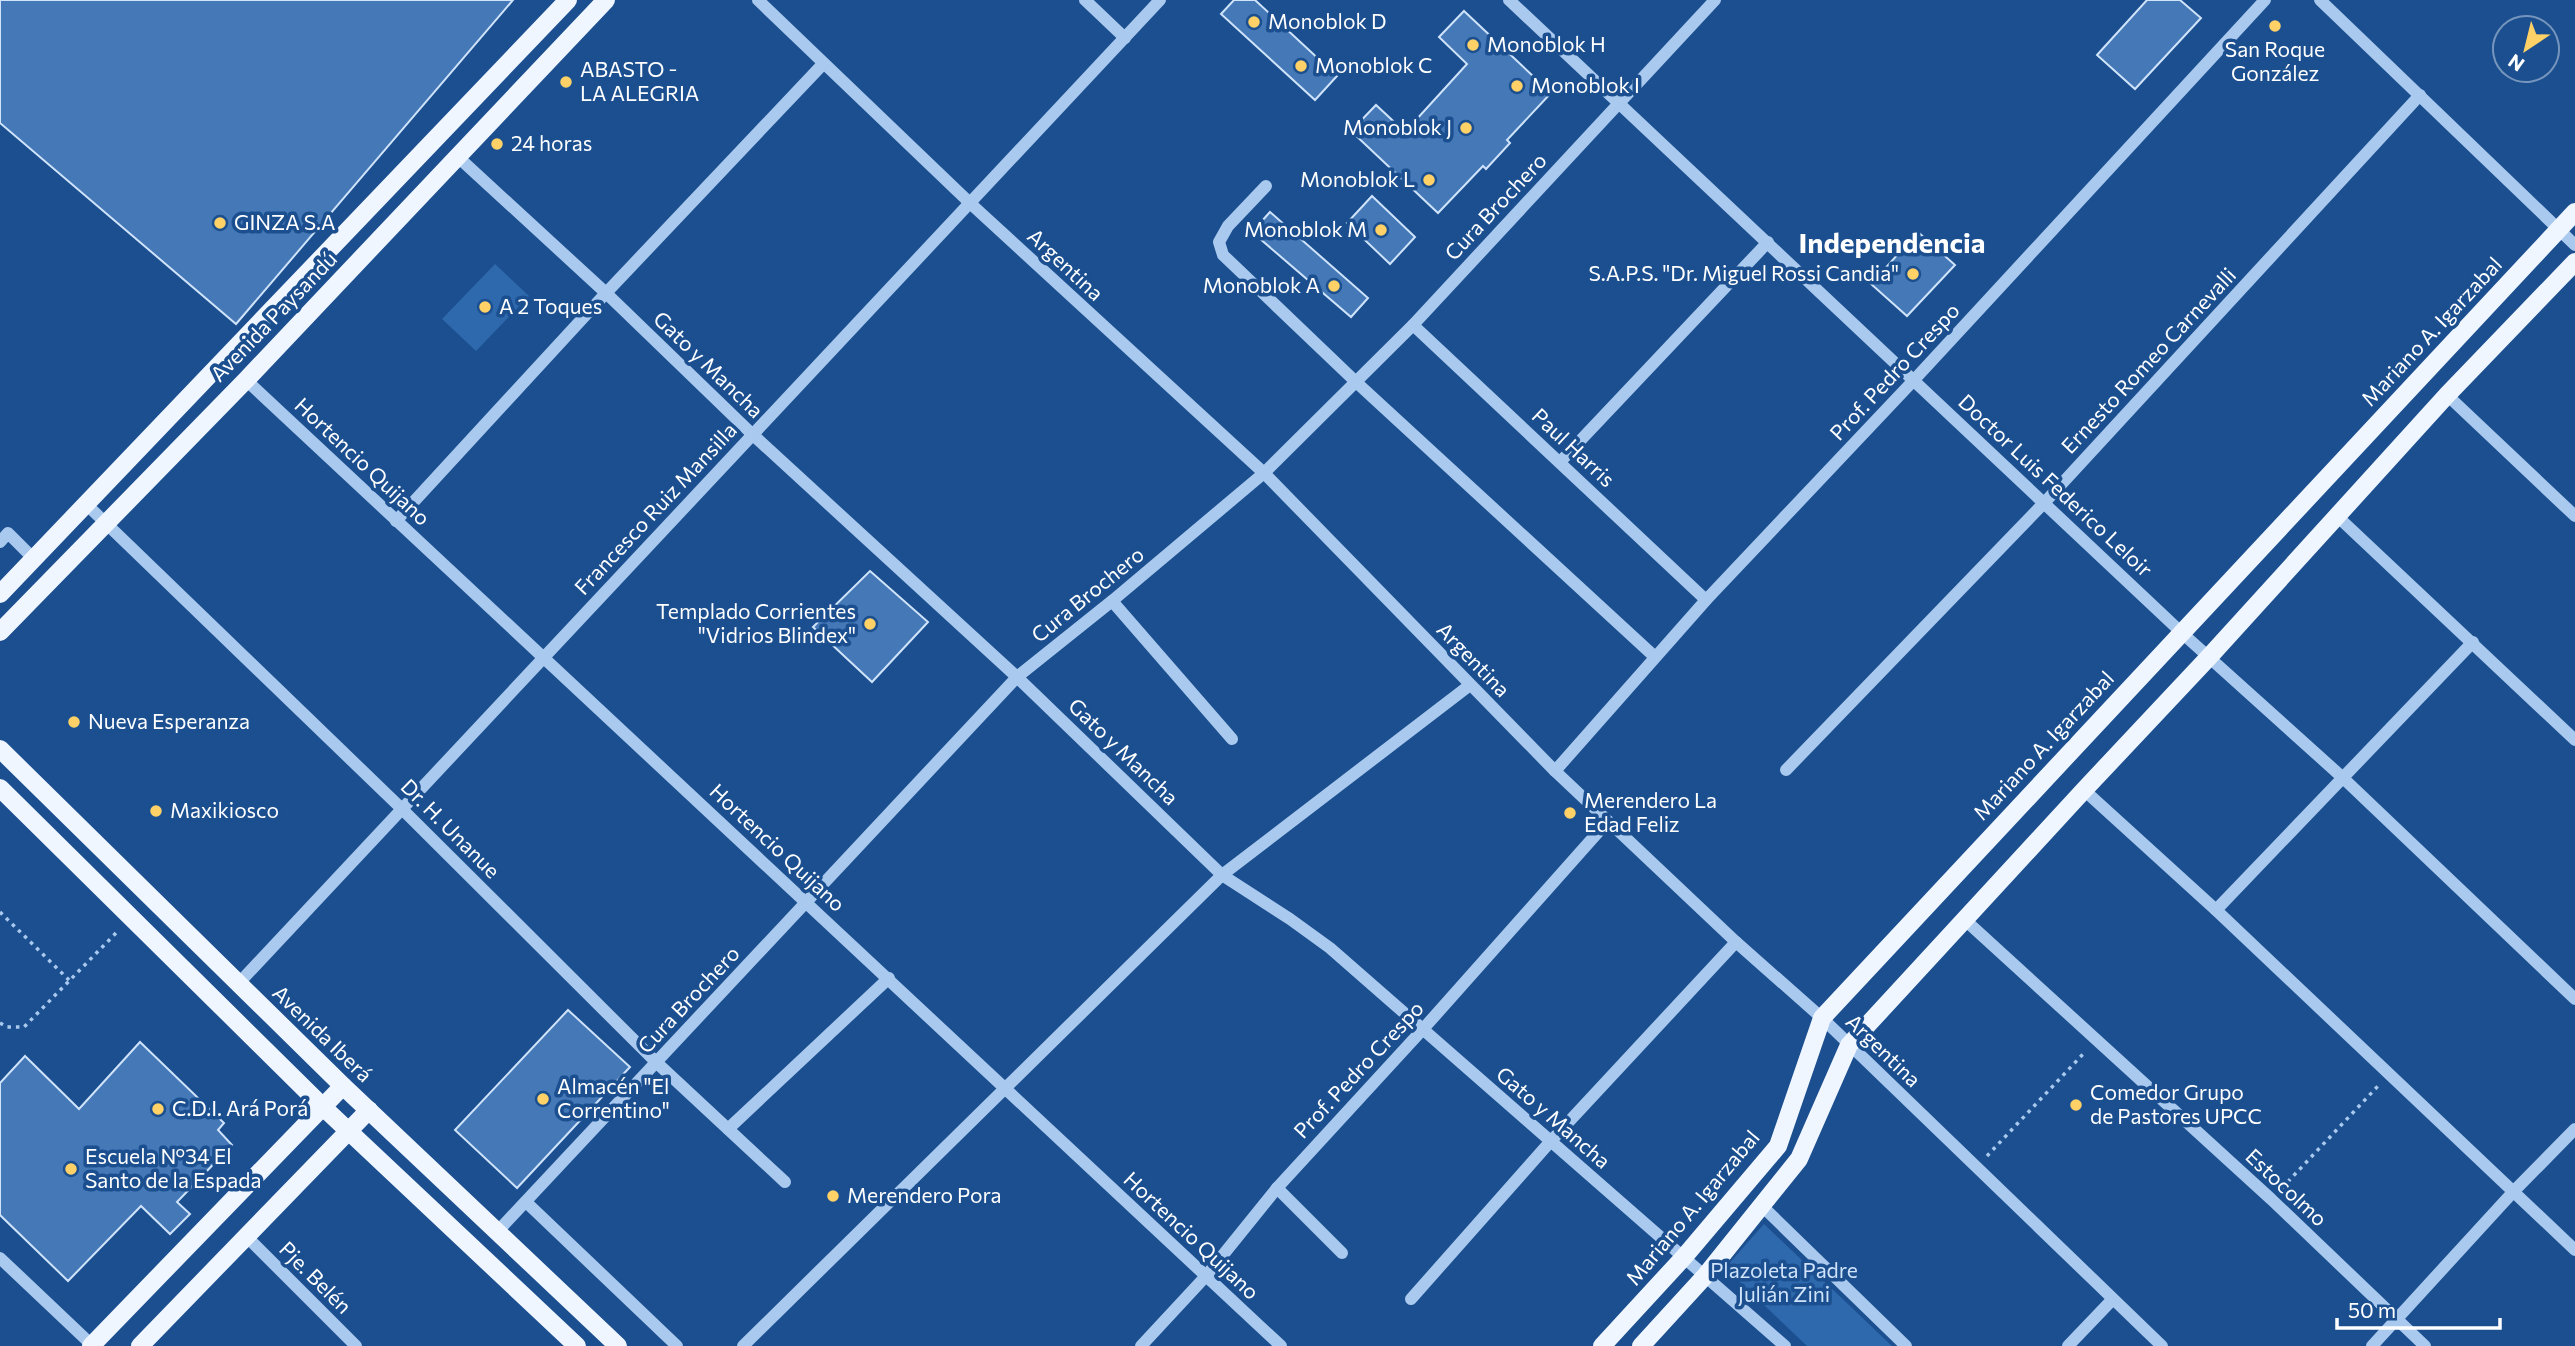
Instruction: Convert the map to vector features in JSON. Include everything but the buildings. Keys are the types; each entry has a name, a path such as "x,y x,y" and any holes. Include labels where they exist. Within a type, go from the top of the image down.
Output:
{"main road":[{"name":"Avenida Paysandú","path":"0,594 568,0"},
{"name":"Avenida Paysandú","path":"0,632 246,380 606,0"},
{"name":"Mariano A. Igarzabal","path":"1602,1346 1684,1256 1778,1146 1822,1018 2575,212"},
{"path":"1642,1346 1706,1275 1799,1159 1849,1045 2338,517 2447,395 2575,262"},
{"name":"Avenida Iberá","path":"0,749 343,1086 618,1346"},
{"path":"0,788 323,1107 577,1346"},
{"path":"92,1346 343,1086"},
{"path":"141,1346 369,1110"}],"street":[{"name":"Argentina","path":"758,0 971,204 1264,473 1555,771 1736,942 1822,1018 2162,1346"},
{"path":"1085,0 1125,38"},
{"name":"Francesco Ruiz Mansilla","path":"238,984 1160,0"},
{"name":"Doctor Luis Federico Leloir","path":"1509,0 2182,633 2342,777 2575,999"},
{"name":"Cura Brochero","path":"497,1233 1017,677 1264,473 1413,325 1715,0"},
{"name":"Prof. Pedro Crespo","path":"1555,771 1706,600 2264,0"},
{"path":"2320,0 2575,245"},
{"path":"396,521 606,293 823,64"},
{"name":"Ernesto Romeo Carnevalli","path":"1786,770 2045,502 2420,95"},
{"name":"Gato y Mancha","path":"458,157 606,293 752,434 1017,677 1222,875 1330,948 1785,1346"},
{"path":"1266,186 1228,226 1219,242 1223,255 1356,382 1655,657"},
{"path":"1560,462 1768,242"},
{"name":"Paul Harris","path":"1413,325 1706,600"},
{"name":"Hortencio Quijano","path":"246,380 1281,1346"},
{"path":"2447,395 2575,516"},
{"name":"Dr. H. Unanue","path":"86,505 402,809 657,1063 785,1182"},
{"path":"2338,517 2575,740"},
{"path":"0,542 9,533 34,559"},
{"path":"1112,601 1232,739"},
{"path":"2216,910 2473,642"},
{"path":"743,1346 1222,875 1470,685"},
{"path":"2084,790 2216,910 2575,1250"},
{"name":"Prof. Pedro Crespo","path":"1141,1346 1206,1276 1277,1188 1608,821"},
{"name":"Estocolmo","path":"1964,919 2271,1199 2425,1346"},
{"path":"1411,1300 1550,1142 1736,942"},
{"path":"727,1129 889,978"},
{"path":"2372,1346 2575,1129"},
{"path":"1277,1188 1342,1253"},
{"path":"526,1202 677,1346"},
{"path":"1761,1205 1906,1346"},
{"name":"Pje. Belén","path":"247,1237 356,1346"},
{"path":"0,1258 92,1346"},
{"path":"2068,1346 2112,1300"}],"path":[{"path":"0,912 70,981"},
{"path":"0,1023 7,1027 24,1027 132,916"},
{"path":"1976,1167 2097,1039"},
{"path":"2271,1199 2389,1074"}],"green space":[{"name":"A 2 Toques","path":"495,264 529,296 476,351 442,319"},
{"name":"Plazoleta Padre Julián Zini","path":"1764,1224 1892,1346 1807,1346 1725,1268"}],"place":[{"name":"Monoblok D","path":"1254,22"},
{"name":"San Roque González","path":"2275,26"},
{"name":"Monoblok H","path":"1473,45"},
{"name":"Monoblok C","path":"1301,66"},
{"name":"ABASTO - LA ALEGRIA","path":"566,82"},
{"name":"Monoblok I","path":"1517,86"},
{"name":"Monoblok J","path":"1466,128"},
{"name":"24 horas","path":"497,144"},
{"name":"Monoblok L","path":"1429,180"},
{"name":"GINZA S.A","path":"220,223"},
{"name":"Monoblok M","path":"1381,230"},
{"name":"S.A.P.S. \"Dr. Miguel Rossi Candia\"","path":"1913,274"},
{"name":"Monoblok A","path":"1334,286"},
{"name":"A 2 Toques","path":"485,307"},
{"name":"Templado Corrientes \"Vidrios Blindex\"","path":"870,624"},
{"name":"Nueva Esperanza","path":"74,722"},
{"name":"Maxikiosco","path":"156,811"},
{"name":"Merendero La Edad Feliz","path":"1570,813"},
{"name":"Almacén \"El Correntino\"","path":"543,1099"},
{"name":"Comedor Grupo de Pastores UPCC","path":"2076,1105"},
{"name":"C.D.I. Ará Porá","path":"158,1109"},
{"name":"Escuela Nº34 El Santo de la Espada","path":"71,1169"},
{"name":"Merendero Pora","path":"833,1196"}],"district":[{"name":"Independencia","path":"1892,243"}]}
